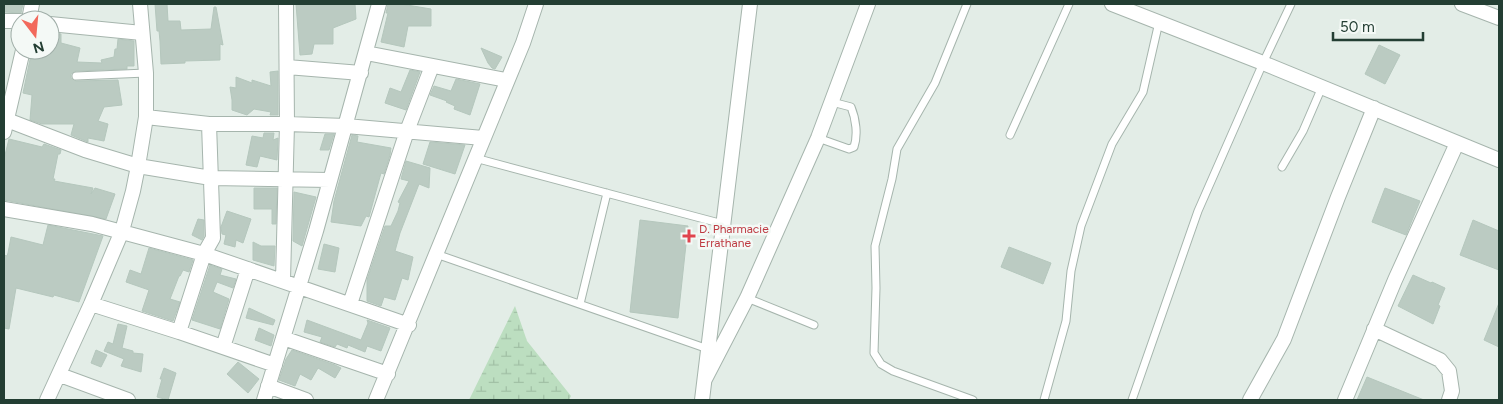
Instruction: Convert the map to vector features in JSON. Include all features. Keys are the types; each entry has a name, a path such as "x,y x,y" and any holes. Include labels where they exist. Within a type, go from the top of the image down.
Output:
{"street":[{"path":"47,400 60,375 122,231 138,166 146,117 146,73 140,4"},
{"path":"282,280 288,124 286,4"},
{"path":"264,400 300,286 379,4"},
{"path":"376,400 409,325 482,138 523,43 536,4"},
{"path":"702,400 750,4"},
{"path":"705,379 747,298 818,138 868,4"},
{"path":"1112,4 1263,63 1499,160"},
{"path":"1462,4 1493,12"},
{"path":"60,25 142,34"},
{"path":"366,53 506,80"},
{"path":"21,60 5,126 138,166 211,178 330,180"},
{"path":"350,304 407,131 432,66"},
{"path":"287,67 361,73"},
{"path":"1250,400 1284,339 1374,108"},
{"path":"146,117 209,124 346,126 482,138"},
{"path":"179,332 204,254 213,238 209,124"},
{"path":"1345,400 1374,329 1457,143"},
{"path":"4,209 122,231 204,254 409,325"},
{"path":"223,347 248,269"},
{"path":"91,304 275,365"},
{"path":"1374,329 1440,360 1449,371 1452,391 1449,400"},
{"path":"283,338 388,374"},
{"path":"60,375 128,400"},
{"path":"268,386 306,400"}],"lane":[{"path":"967,4 935,83 897,149 892,179 875,246 874,353 881,364 893,371 973,400"},
{"path":"1010,135 1069,4"},
{"path":"1132,400 1198,211 1291,4"},
{"path":"1044,400 1066,321 1071,271 1081,226 1112,144 1143,92 1159,22"},
{"path":"76,76 146,73"},
{"path":"1282,167 1303,131 1322,87"},
{"path":"818,138 850,149 854,147 857,139 852,107 832,102"},
{"path":"475,157 724,224"},
{"path":"580,304 607,193"},
{"path":"436,254 708,349"},
{"path":"747,298 814,325"}],"green space":[{"path":"515,306 527,341 571,396 569,400 469,400"}],"building":[{"path":"4,4 23,4 22,10 4,12"},
{"path":"155,4 167,4 168,21 180,21 181,30 211,29 214,7 216,7 223,45 220,44 220,60 161,64"},
{"path":"296,4 355,4 356,19 333,28 333,44 314,44 312,54 300,55"},
{"path":"388,4 401,4 431,9 431,26 408,26 404,47 381,42 388,13 386,13"},
{"path":"60,34 61,43 80,48 77,62 102,63 101,60 114,57 118,39 134,41 134,66 127,66 127,69 76,71 71,74 71,78 76,81 118,80 122,105 104,107 98,121 108,124 104,141 88,138 88,142 71,135 74,124 42,124 30,120 32,95 23,93 30,60 60,60"},
{"path":"1379,45 1400,55 1385,84 1365,74"},
{"path":"481,48 502,57 495,69 488,63"},
{"path":"410,70 420,72 406,110 385,103 390,88 401,92"},
{"path":"278,71 278,115 270,115 271,112 254,109 247,115 232,110 230,87 236,88 236,77 252,83 252,80 271,86 270,72"},
{"path":"456,79 480,84 470,115 454,109 455,106 447,101 430,95 434,86 451,91"},
{"path":"264,133 274,133 273,140 278,138 277,160 260,156 257,167 246,165 252,136 263,138"},
{"path":"325,134 334,134 329,150 320,150"},
{"path":"352,135 358,136 357,142 391,148 384,174 381,173 369,217 366,216 361,226 331,222 334,201"},
{"path":"9,139 42,147 44,144 61,150 60,154 58,154 54,181 93,188 91,194 95,188 115,194 106,219 4,200 4,159"},
{"path":"430,142 465,145 455,174 423,164"},
{"path":"406,161 430,168 429,188 419,184 395,251 413,257 408,280 402,278 395,300 384,297 381,306 367,301 367,280 385,226 391,226 398,211 400,203 398,202 409,181 401,179"},
{"path":"254,188 277,188 276,224 272,224 272,209 254,209"},
{"path":"1385,188 1420,201 1406,235 1372,222"},
{"path":"294,192 316,197 302,246 293,241"},
{"path":"227,211 251,219 243,243 236,240 235,247 224,244 226,235 222,234 221,227"},
{"path":"198,219 204,220 204,236 202,240 192,235"},
{"path":"640,220 688,226 678,318 630,312"},
{"path":"1473,220 1499,231 1499,270 1460,255"},
{"path":"48,225 103,236 79,302 16,288 9,329 4,328 4,255 7,256 11,237 43,245"},
{"path":"253,242 261,246 275,246 274,266 253,260"},
{"path":"324,244 339,248 335,272 318,269"},
{"path":"1009,247 1051,263 1043,284 1001,267"},
{"path":"149,248 193,260 189,272 183,270 179,276 170,299 180,302 173,321 142,311 149,290 126,282 130,270 141,274"},
{"path":"210,265 222,269 220,275 236,279 233,288 217,282 213,292 229,299 220,329 192,320"},
{"path":"1413,275 1445,288 1433,324 1398,306"},
{"path":"1499,303 1499,347 1484,340"},
{"path":"249,308 275,320 273,325 246,318"},
{"path":"307,320 361,340 368,323 367,320 390,328 381,351 367,346 365,352 348,345 347,348 337,344 335,347 320,342 322,337 304,332"},
{"path":"118,324 127,326 122,348 133,351 133,353 143,354 141,372 121,366 124,359 104,351 108,342 113,344"},
{"path":"259,328 274,335 271,346 255,340"},
{"path":"96,350 107,355 101,367 91,363"},
{"path":"292,350 341,368 335,378 318,368 311,380 300,374 295,386 279,380 286,359"},
{"path":"238,362 259,379 248,393 227,374"},
{"path":"164,368 176,373 168,400 157,397"},
{"path":"1367,377 1424,400 1357,400"}],"place":[{"name":"D. Pharmacie Errathane","path":"689,236"}]}
